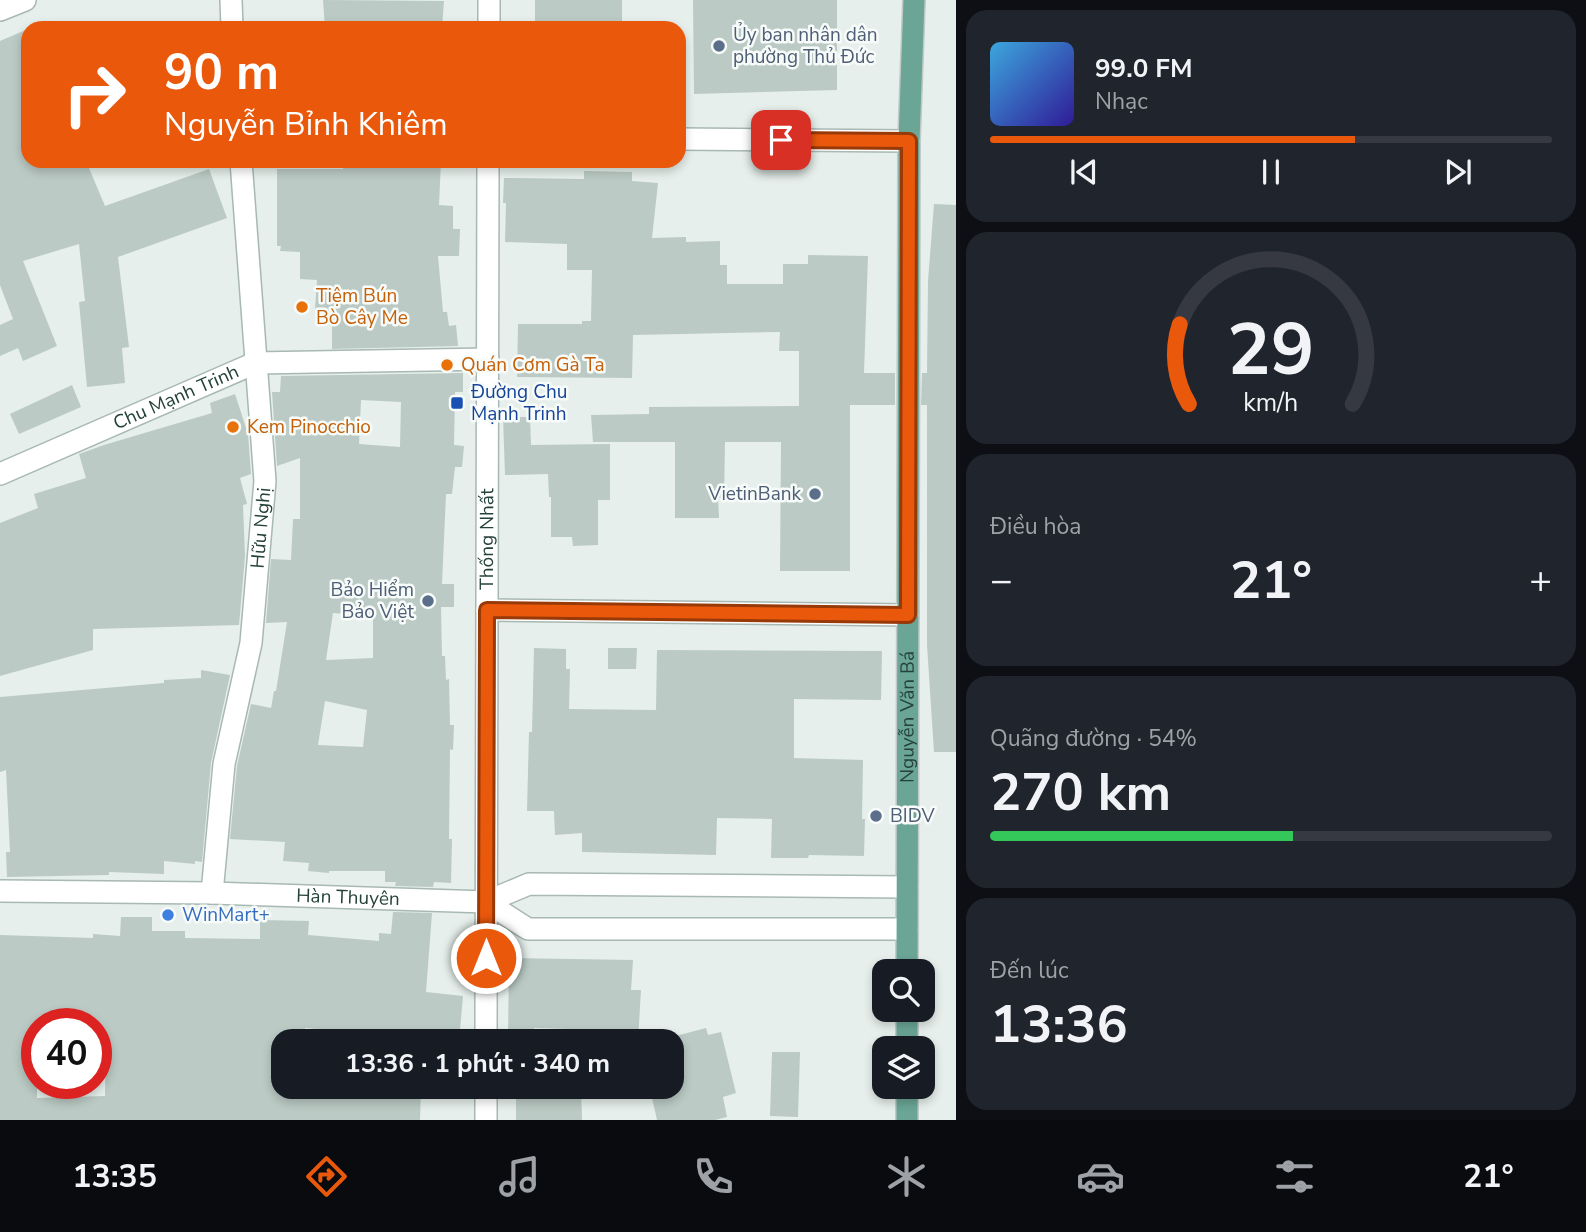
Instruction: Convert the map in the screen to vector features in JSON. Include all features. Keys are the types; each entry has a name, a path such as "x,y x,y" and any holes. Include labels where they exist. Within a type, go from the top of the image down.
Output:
{"main road":[{"name":"Nguyễn Văn Bá","path":"907,959 909,141 914,0"},
{"path":"907,1099 907,1120"}],"street":[{"path":"0,10 25,0"},
{"path":"230,0 232,21"},
{"path":"489,0 489,21"},
{"path":"686,139 909,141"},
{"name":"Hữu Nghị","path":"212,893 225,764 251,643 265,481 241,168"},
{"name":"Thống Nhất","path":"486,1029 488,168"},
{"name":"Chu Mạnh Trinh","path":"0,474 255,363 488,359"},
{"path":"487,610 908,615"},
{"name":"Hàn Thuyên","path":"0,891 212,893 486,902 529,884 907,887"},
{"path":"486,902 528,929 907,929"},
{"path":"486,1099 486,1120"}],"building":[{"path":"323,0 444,1 443,21 324,21"},
{"path":"535,0 622,0 622,21 535,21"},
{"path":"693,0 837,0 837,90 694,94"},
{"path":"21,32 21,168 89,168 105,206 209,169 227,218 118,257 129,347 122,348 125,383 87,387 79,302 85,301 79,244 23,261 57,346 23,361 18,348 0,356 0,325 13,319 0,285 0,41"},
{"path":"441,168 439,205 453,206 453,229 460,229 459,256 438,256 443,312 447,312 449,326 456,325 458,346 332,349 332,311 315,310 317,280 300,279 300,252 280,251 281,246 277,246 277,169"},
{"path":"584,171 632,172 632,181 658,183 652,238 686,237 686,242 720,241 720,265 727,265 727,284 783,284 783,264 808,264 808,255 868,256 864,373 895,373 895,405 850,405 850,571 780,571 781,442 725,442 724,498 718,498 719,518 675,518 675,442 593,442 591,415 649,414 649,407 799,406 799,351 779,351 780,332 633,335 632,378 517,377 518,324 582,324 582,321 591,321 592,270 567,270 567,244 505,242 504,178 584,179"},
{"path":"934,204 956,205 956,752 934,752 927,645 927,405 921,405 922,373 927,373 928,281"},
{"path":"463,373 463,392 455,392 454,445 464,446 462,467 455,467 452,494 446,494 442,584 454,584 454,607 441,607 442,656 445,656 446,680 449,679 450,725 454,725 453,750 450,749 451,883 434,882 433,887 395,886 396,882 385,882 385,871 308,871 309,863 283,861 285,842 230,839 237,766 251,704 271,708 287,622 266,623 271,559 291,560 293,519 300,519 300,458 277,466 272,392 280,392 281,376","holes":["361,400 401,402 400,447 359,444","333,613 373,616 373,658 326,660","325,701 367,710 363,747 318,745"]},
{"path":"72,385 81,407 19,434 10,414"},
{"path":"235,394 248,434 251,474 240,478 247,504 243,505 245,556 239,625 93,629 93,650 0,676 0,523 38,508 34,494 86,478 79,454 212,413 210,403"},
{"path":"503,417 530,417 531,445 610,444 610,500 598,500 598,545 573,546 572,537 551,537 548,474 505,475"},
{"path":"534,648 566,649 566,669 570,669 569,709 656,710 657,650 882,651 881,700 794,699 794,758 863,760 864,856 809,855 808,858 771,858 772,819 717,818 716,855 582,852 582,833 555,835 554,811 527,811"},
{"path":"608,648 637,648 636,669 608,669"},
{"path":"201,670 230,675 211,763 202,862 195,861 195,864 164,861 164,874 109,872 109,875 7,877 6,852 10,852 6,770 0,772 0,697 164,683 164,680 201,678"},
{"path":"393,912 432,913 426,992 463,996 460,1029 271,1029 271,1099 421,1099 420,1120 0,1120 0,935 93,938 93,934 120,936 121,917 152,917 152,931 185,931 185,938 260,939 260,920 309,921 308,935 379,941 379,933 391,934"},
{"path":"509,958 633,960 631,990 641,990 639,1029 508,1029"},
{"path":"706,1028 708,1035 721,1032 736,1093 723,1097 727,1117 715,1120 657,1120 652,1099 684,1099 684,1034"},
{"path":"772,1052 800,1052 798,1117 770,1116"},
{"path":"516,1099 581,1099 582,1120 516,1120"}],"place":[{"name":"Ủy ban nhân dân phường Thủ Đức","path":"719,46"},
{"name":"Tiệm Bún Bò Cây Me","path":"302,307"},
{"name":"Quán Cơm Gà Ta","path":"447,365"},
{"name":"Đường Chu Mạnh Trinh","path":"457,403"},
{"name":"Kem Pinocchio","path":"233,427"},
{"name":"VietinBank","path":"815,494"},
{"name":"Bảo Hiểm Bảo Việt","path":"428,601"},
{"name":"BIDV","path":"876,816"},
{"name":"WinMart+","path":"168,915"}],"route":[{"path":"486,958 487,610 908,615 909,141 781,140"}]}
